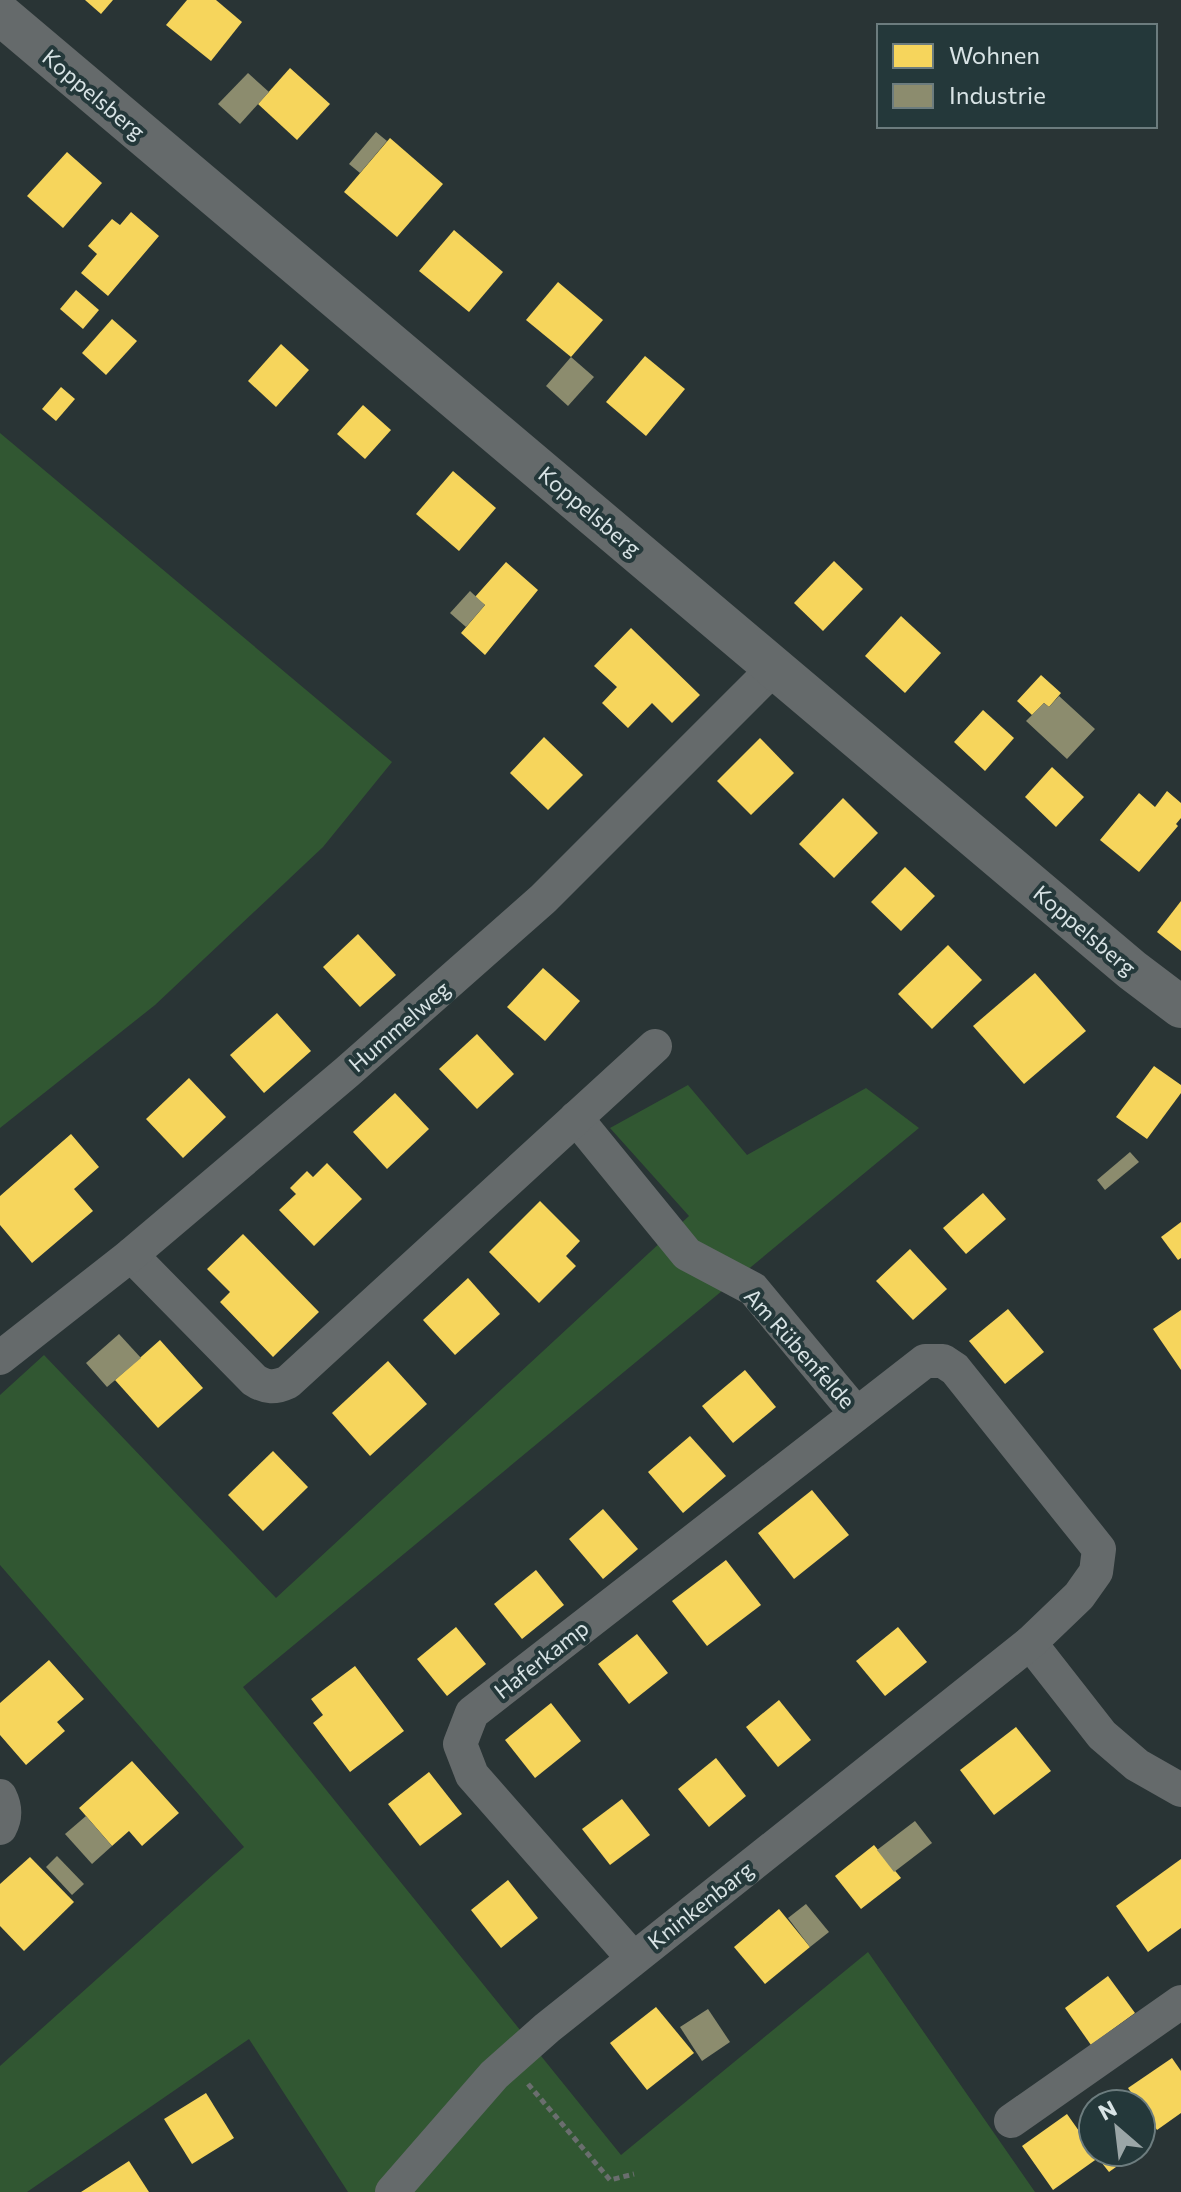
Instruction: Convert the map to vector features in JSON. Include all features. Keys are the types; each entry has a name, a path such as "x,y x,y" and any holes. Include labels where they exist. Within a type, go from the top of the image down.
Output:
{"street":[{"name":"Koppelsberg","path":"0,14 1120,960 1181,1007"},
{"name":"Hummelweg","path":"0,1358 131,1255 347,1072 543,899 775,667"},
{"path":"131,1255 254,1380 262,1386 288,1382 655,1046"},
{"name":"Am Rübenfelde","path":"576,1118 687,1254 753,1289 856,1413 925,1361 943,1361 955,1369 1099,1549 1096,1572 1079,1596 1059,1615"},
{"name":"Haferkamp","path":"633,1958 472,1775 460,1744 463,1731 472,1713 856,1413"},
{"name":"Kninkenbarg","path":"392,2192 509,2062 633,1958 1030,1643 1059,1615"},
{"path":"1030,1643 1102,1735 1137,1765 1181,1790"},
{"path":"0,1796 5,1806 0,1828"},
{"path":"1011,2121 1181,2002"}],"path":[{"path":"509,2062 610,2180 634,2174"}],"green space":[{"path":"0,433 392,762 323,847 155,1005 0,1128"},
{"path":"688,1085 747,1155 866,1088 919,1128 243,1687 621,2155 868,1952 1035,2192 348,2192 249,2039 27,2192 0,2192 0,2066 244,1847 0,1565 0,1395 44,1355 276,1598 689,1216 610,1128"}],"building: Wohnen":[{"path":"85,0 113,0 101,14"},
{"path":"187,0 216,0 242,22 211,61 166,25"},
{"path":"290,68 330,104 297,140 258,104"},
{"path":"390,138 443,184 397,237 344,192"},
{"path":"67,152 102,183 63,228 27,196"},
{"path":"131,212 159,236 108,296 81,273 97,254 88,246 112,219 120,225"},
{"path":"454,230 503,272 469,312 419,271"},
{"path":"558,282 603,320 571,357 526,320"},
{"path":"76,290 99,310 83,329 60,309"},
{"path":"112,319 137,341 106,375 82,353"},
{"path":"281,344 309,370 276,407 248,381"},
{"path":"645,356 685,389 646,436 606,402"},
{"path":"61,387 75,399 56,421 42,409"},
{"path":"363,405 391,430 365,459 337,434"},
{"path":"453,471 496,508 459,551 416,514"},
{"path":"834,561 863,589 823,631 794,603"},
{"path":"506,562 538,590 485,655 461,633 485,605 475,597"},
{"path":"901,616 941,653 905,693 865,656"},
{"path":"631,628 700,695 672,723 652,703 628,728 602,703 617,687 594,666"},
{"path":"1041,675 1061,693 1049,707 1044,703 1032,715 1017,701"},
{"path":"983,710 1014,738 985,771 954,742"},
{"path":"544,737 583,775 548,810 510,773"},
{"path":"760,738 794,773 751,815 717,781"},
{"path":"1052,767 1084,797 1056,827 1025,797"},
{"path":"1167,791 1181,803 1181,818 1176,824 1178,826 1139,872 1100,840 1139,793 1155,807"},
{"path":"843,798 878,833 834,878 799,844"},
{"path":"905,867 935,896 901,931 871,902"},
{"path":"1181,901 1181,951 1157,932"},
{"path":"358,934 396,975 360,1007 323,967"},
{"path":"948,945 982,980 932,1029 898,994"},
{"path":"543,968 580,1001 545,1041 507,1007"},
{"path":"1035,973 1086,1031 1024,1084 973,1026"},
{"path":"277,1013 311,1051 264,1093 230,1055"},
{"path":"477,1034 514,1074 477,1109 439,1069"},
{"path":"1154,1066 1181,1085 1181,1093 1147,1139 1116,1117"},
{"path":"189,1078 226,1117 183,1158 146,1119"},
{"path":"395,1093 429,1129 387,1169 353,1132"},
{"path":"71,1134 99,1167 74,1189 93,1211 32,1263 0,1225 0,1196"},
{"path":"327,1163 362,1199 314,1246 279,1210 296,1194 290,1188 307,1171 313,1177"},
{"path":"983,1193 1006,1219 966,1254 943,1228"},
{"path":"540,1201 580,1241 566,1256 576,1266 539,1303 489,1252"},
{"path":"1181,1222 1181,1258 1178,1260 1161,1237"},
{"path":"243,1234 319,1312 273,1357 220,1302 230,1292 207,1269"},
{"path":"910,1249 947,1289 913,1320 876,1281"},
{"path":"468,1278 500,1314 455,1355 423,1320"},
{"path":"1008,1309 1044,1352 1005,1384 969,1341"},
{"path":"1181,1310 1181,1370 1153,1329"},
{"path":"160,1340 203,1388 158,1428 115,1380"},
{"path":"388,1361 427,1404 370,1456 332,1413"},
{"path":"745,1370 776,1407 733,1443 702,1406"},
{"path":"690,1436 726,1476 683,1513 648,1472"},
{"path":"273,1451 308,1487 263,1531 228,1495"},
{"path":"812,1490 849,1535 794,1579 758,1533"},
{"path":"603,1509 638,1549 603,1579 569,1539"},
{"path":"726,1560 761,1605 707,1646 672,1601"},
{"path":"536,1570 564,1605 522,1639 494,1604"},
{"path":"456,1627 486,1664 447,1696 417,1659"},
{"path":"898,1627 927,1662 885,1696 856,1661"},
{"path":"637,1634 668,1673 629,1704 598,1664"},
{"path":"49,1660 84,1699 57,1722 65,1731 26,1765 0,1735 0,1703"},
{"path":"355,1666 404,1731 350,1772 313,1723 323,1715 311,1699"},
{"path":"779,1700 811,1740 778,1767 746,1727"},
{"path":"551,1703 581,1741 535,1778 505,1740"},
{"path":"1016,1727 1051,1771 994,1815 960,1770"},
{"path":"716,1758 746,1796 709,1827 678,1789"},
{"path":"132,1761 179,1813 142,1846 129,1831 112,1846 79,1808"},
{"path":"429,1772 462,1814 420,1846 388,1804"},
{"path":"622,1799 650,1835 610,1865 582,1829"},
{"path":"874,1845 901,1878 861,1909 835,1876"},
{"path":"30,1857 74,1902 24,1951 0,1926 0,1884"},
{"path":"1181,1859 1181,1928 1148,1952 1116,1906"},
{"path":"508,1880 538,1918 501,1948 471,1910"},
{"path":"779,1909 810,1947 765,1984 734,1947"},
{"path":"1108,1976 1135,2013 1091,2045 1065,2008"},
{"path":"656,2007 694,2053 647,2090 610,2043"},
{"path":"1172,2058 1181,2071 1181,2113 1157,2130 1157,2088 1128,2088"},
{"path":"206,2093 234,2138 192,2164 164,2119"},
{"path":"1067,2114 1077,2128 1077,2168 1084,2168 1053,2190 1022,2146"},
{"path":"129,2161 149,2192 81,2192"}],"building: Industrie":[{"path":"248,73 269,92 240,124 218,104"},
{"path":"376,132 387,141 360,173 349,164"},
{"path":"571,357 594,377 568,406 546,386"},
{"path":"470,591 485,605 466,627 450,613"},
{"path":"1059,696 1095,729 1067,759 1026,721 1044,703 1049,707"},
{"path":"1130,1152 1139,1162 1105,1190 1097,1180"},
{"path":"119,1334 141,1358 107,1387 86,1363"},
{"path":"86,1816 112,1846 92,1864 65,1834"},
{"path":"915,1821 932,1843 894,1872 877,1850"},
{"path":"57,1856 84,1884 72,1895 46,1867"},
{"path":"806,1904 829,1932 810,1947 788,1918"},
{"path":"708,2009 730,2042 702,2061 680,2027"}]}
